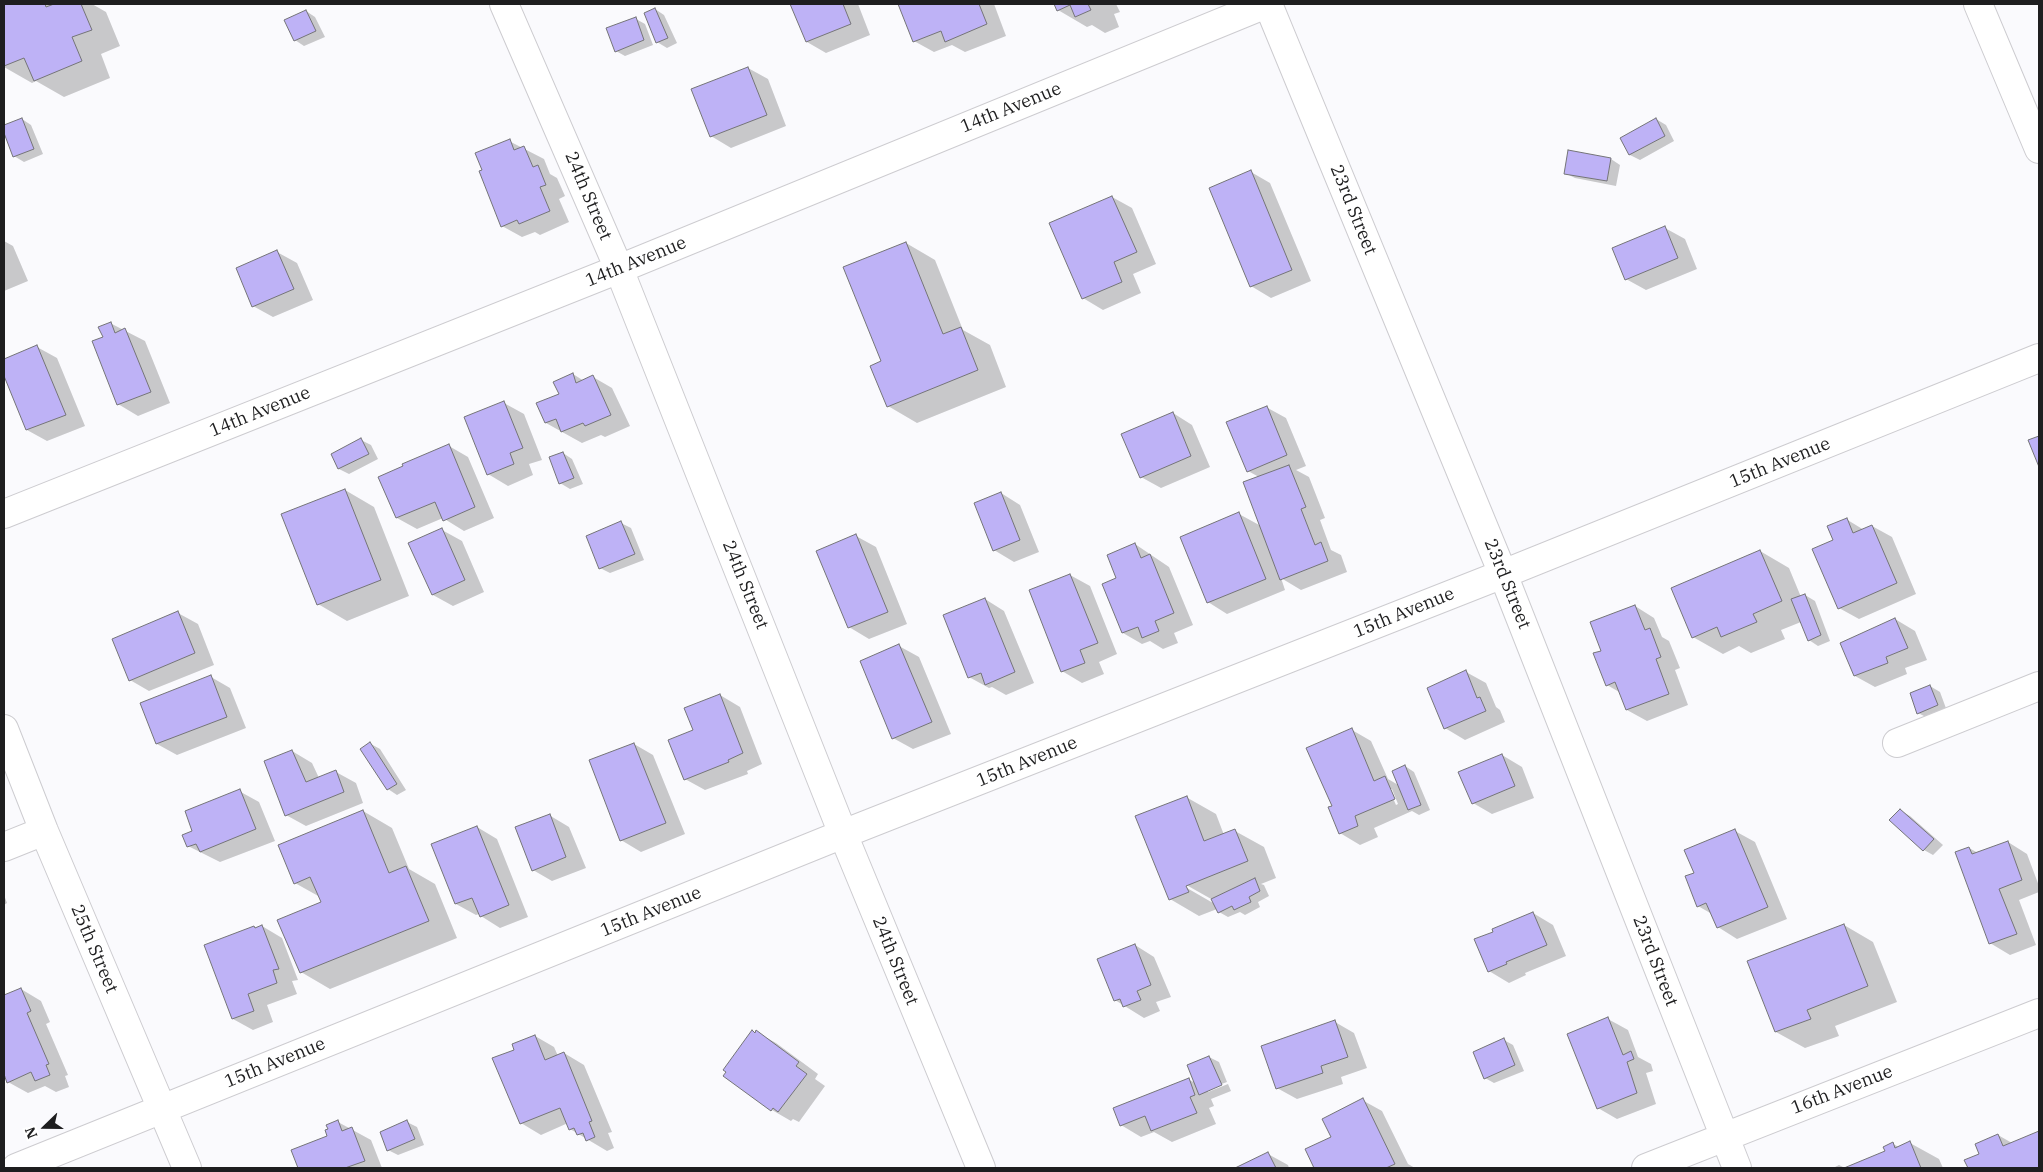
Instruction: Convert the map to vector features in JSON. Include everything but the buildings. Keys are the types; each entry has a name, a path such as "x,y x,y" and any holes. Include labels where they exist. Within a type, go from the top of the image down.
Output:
{"street":[{"name":"24th Street","path":"504,4 619,269 843,834 981,1168"},
{"name":"14th Avenue","path":"4,514 619,269 1267,4"},
{"name":"23rd Street","path":"1267,4 1503,574 1737,1168"},
{"path":"1978,4 2039,149"},
{"name":"15th Avenue","path":"16,1168 843,834 1503,574 2039,358"},
{"path":"1897,743 2039,686"},
{"name":"25th Street","path":"4,729 44,831 187,1168"},
{"path":"4,847 44,831"},
{"name":"16th Avenue","path":"1646,1168 2039,1013"}]}
